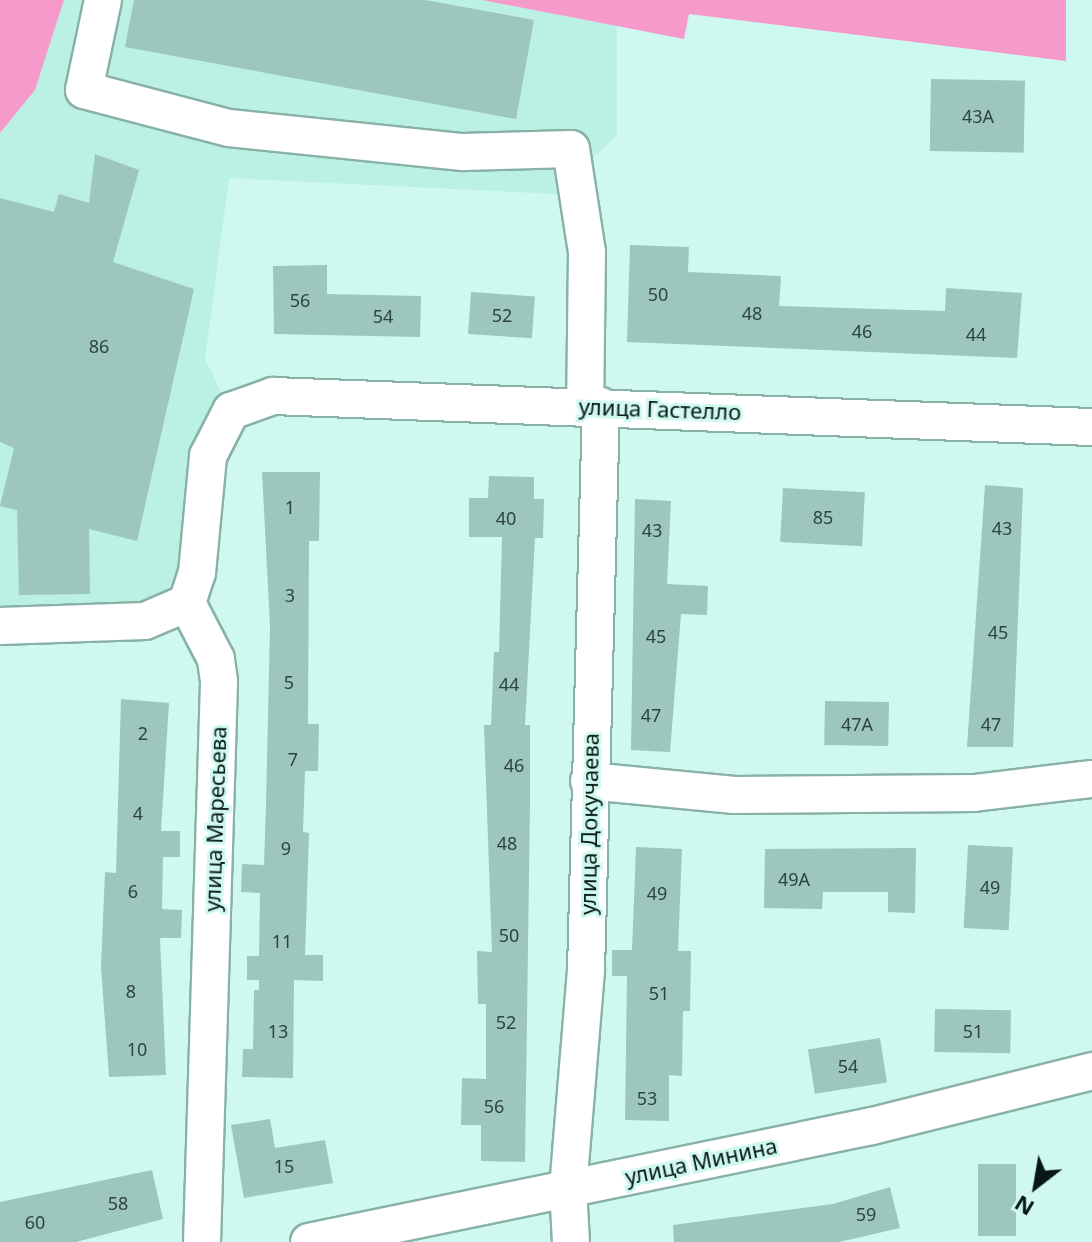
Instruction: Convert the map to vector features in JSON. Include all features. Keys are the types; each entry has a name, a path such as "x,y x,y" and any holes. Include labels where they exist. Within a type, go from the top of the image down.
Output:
{"street":[{"name":"улица Докучаева","path":"103,0 84,90 229,128 463,152 571,149 587,252 593,406 586,971 568,1189 571,1242"},
{"name":"улица Гастелло","path":"187,603 197,573 208,456 231,411 273,396 1092,427"},
{"path":"0,626 145,621 187,603"},
{"name":"улица Маресьева","path":"187,603 216,659 219,681 202,1242"},
{"path":"589,781 750,795 974,793 1092,779"},
{"name":"улица Минина","path":"309,1242 872,1126 1092,1071"}],"shaded area":[{"path":"0,0 64,0 35,90 0,133"},
{"path":"64,0 482,0 617,26 617,135 556,194 229,178 205,359 231,411 187,603 0,626 0,133 35,90"},
{"path":"482,0 1066,0 1066,61 689,14 684,39"}],"building":[{"path":"134,0 425,0 534,20 516,119 125,47"},
{"path":"931,79 1025,81 1024,153 930,151"},
{"path":"95,154 139,170 113,262 194,289 137,541 89,529 90,594 19,595 17,510 0,506 14,448 0,442 0,198 54,212 59,194 89,203"},
{"path":"630,245 689,247 688,272 781,276 779,306 945,311 946,288 1022,293 1017,358 627,342"},
{"path":"327,265 327,294 421,296 420,337 274,334 273,266"},
{"path":"471,292 535,296 532,338 468,334"},
{"path":"262,472 320,472 319,541 309,541 308,724 319,724 318,771 305,771 303,832 309,833 305,955 323,955 323,981 294,980 293,1078 242,1077 243,1049 253,1049 254,990 259,990 259,980 247,980 247,956 259,956 260,893 241,892 242,864 264,865 270,626"},
{"path":"489,476 534,477 534,499 544,499 543,538 535,538 525,725 530,725 530,804 525,1162 481,1161 481,1125 461,1125 462,1078 486,1079 486,1004 478,1004 477,951 492,952 484,725 491,725 494,652 499,652 502,537 469,537 469,498 488,498"},
{"path":"985,485 1023,488 1013,747 967,747"},
{"path":"783,488 865,492 862,546 780,542"},
{"path":"635,499 671,501 667,584 708,586 707,615 681,614 670,752 631,750"},
{"path":"121,699 169,703 161,831 180,831 180,857 163,857 162,909 182,910 181,938 160,938 166,1075 109,1077 101,967 105,872 116,873"},
{"path":"825,701 889,702 888,746 824,745"},
{"path":"968,845 1013,847 1009,930 964,928"},
{"path":"636,847 682,849 678,951 691,951 690,1011 683,1011 682,1076 669,1075 669,1121 625,1120 627,976 612,976 612,950 632,950"},
{"path":"916,848 915,913 888,912 888,892 823,892 822,909 764,908 765,849"},
{"path":"935,1009 1011,1010 1010,1053 934,1052"},
{"path":"880,1038 887,1082 815,1094 808,1049"},
{"path":"270,1119 275,1148 325,1140 333,1183 244,1198 231,1125"},
{"path":"978,1164 1016,1164 1016,1236 978,1236"},
{"path":"152,1170 163,1219 76,1242 0,1242 0,1202"},
{"path":"890,1187 900,1228 839,1242 674,1242 673,1225 833,1204"}]}
